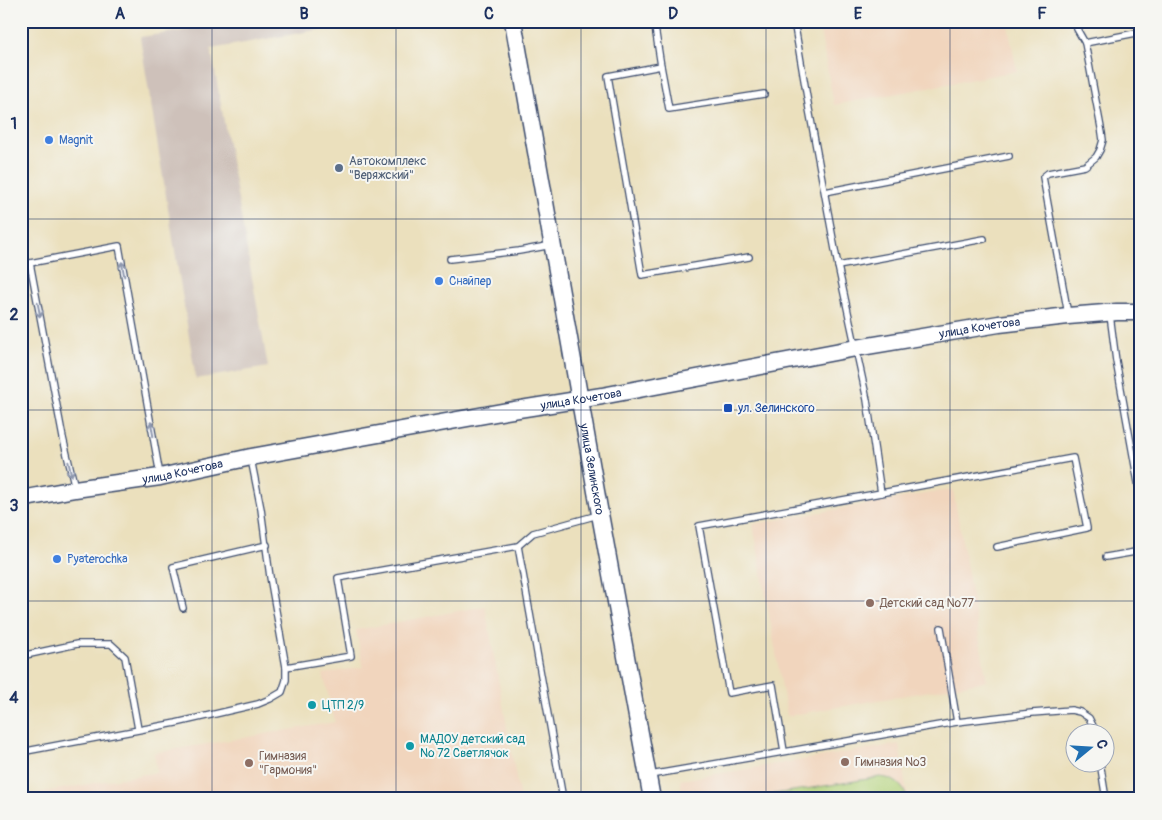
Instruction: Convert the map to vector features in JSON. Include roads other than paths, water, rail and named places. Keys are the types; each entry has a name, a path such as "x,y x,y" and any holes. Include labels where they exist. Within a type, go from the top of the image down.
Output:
{"main road":[{"name":"улица Зелинского","path":"513,21 652,799"},
{"name":"улица Кочетова","path":"21,499 160,477 251,458 506,411 580,400 856,348 999,324 1068,316 1141,312"}],"lane":[{"path":"654,21 668,109 764,94"},
{"path":"794,21 838,266 867,400 882,492"},
{"path":"1068,316 1043,177 1048,173 1085,166 1096,157 1102,140 1085,44 1075,21"},
{"path":"1085,44 1141,32"},
{"path":"661,66 608,76 642,275 749,257"},
{"path":"824,192 1009,156"},
{"path":"838,266 984,239"},
{"path":"450,259 518,251 552,244"},
{"path":"75,490 63,438 30,263 119,246 160,477"},
{"path":"1110,313 1116,361 1141,500"},
{"path":"21,752 176,723 238,709 270,700 282,692 286,680 286,667 251,458"},
{"path":"784,751 773,685 729,693 699,526 1073,458 1087,528 996,548"},
{"path":"286,667 351,656 338,578 518,546 533,533 600,514"},
{"path":"183,608 173,567 267,545"},
{"path":"518,546 564,799"},
{"path":"1106,557 1141,551"},
{"path":"941,628 957,722"},
{"path":"21,656 77,644 111,644 125,657 138,729"},
{"path":"648,775 957,722 1032,713 1071,710 1080,712 1089,718 1091,722"},
{"path":"1102,772 1106,799"}],"place":[{"name":"Magnit","path":"49,140"},
{"name":"Автокомплекс \"Веряжский\"","path":"339,168"},
{"name":"Снайпер","path":"439,281"},
{"name":"ул. Зелинского","path":"728,408"},
{"name":"Pyaterochka","path":"57,559"},
{"name":"Детский сад №77","path":"870,603"},
{"name":"ЦТП 2/9","path":"312,705"},
{"name":"МАДОУ детский сад № 72 Светлячок","path":"410,746"},
{"name":"Гимназия №3","path":"845,762"},
{"name":"Гимназия \"Гармония\"","path":"249,763"}]}
